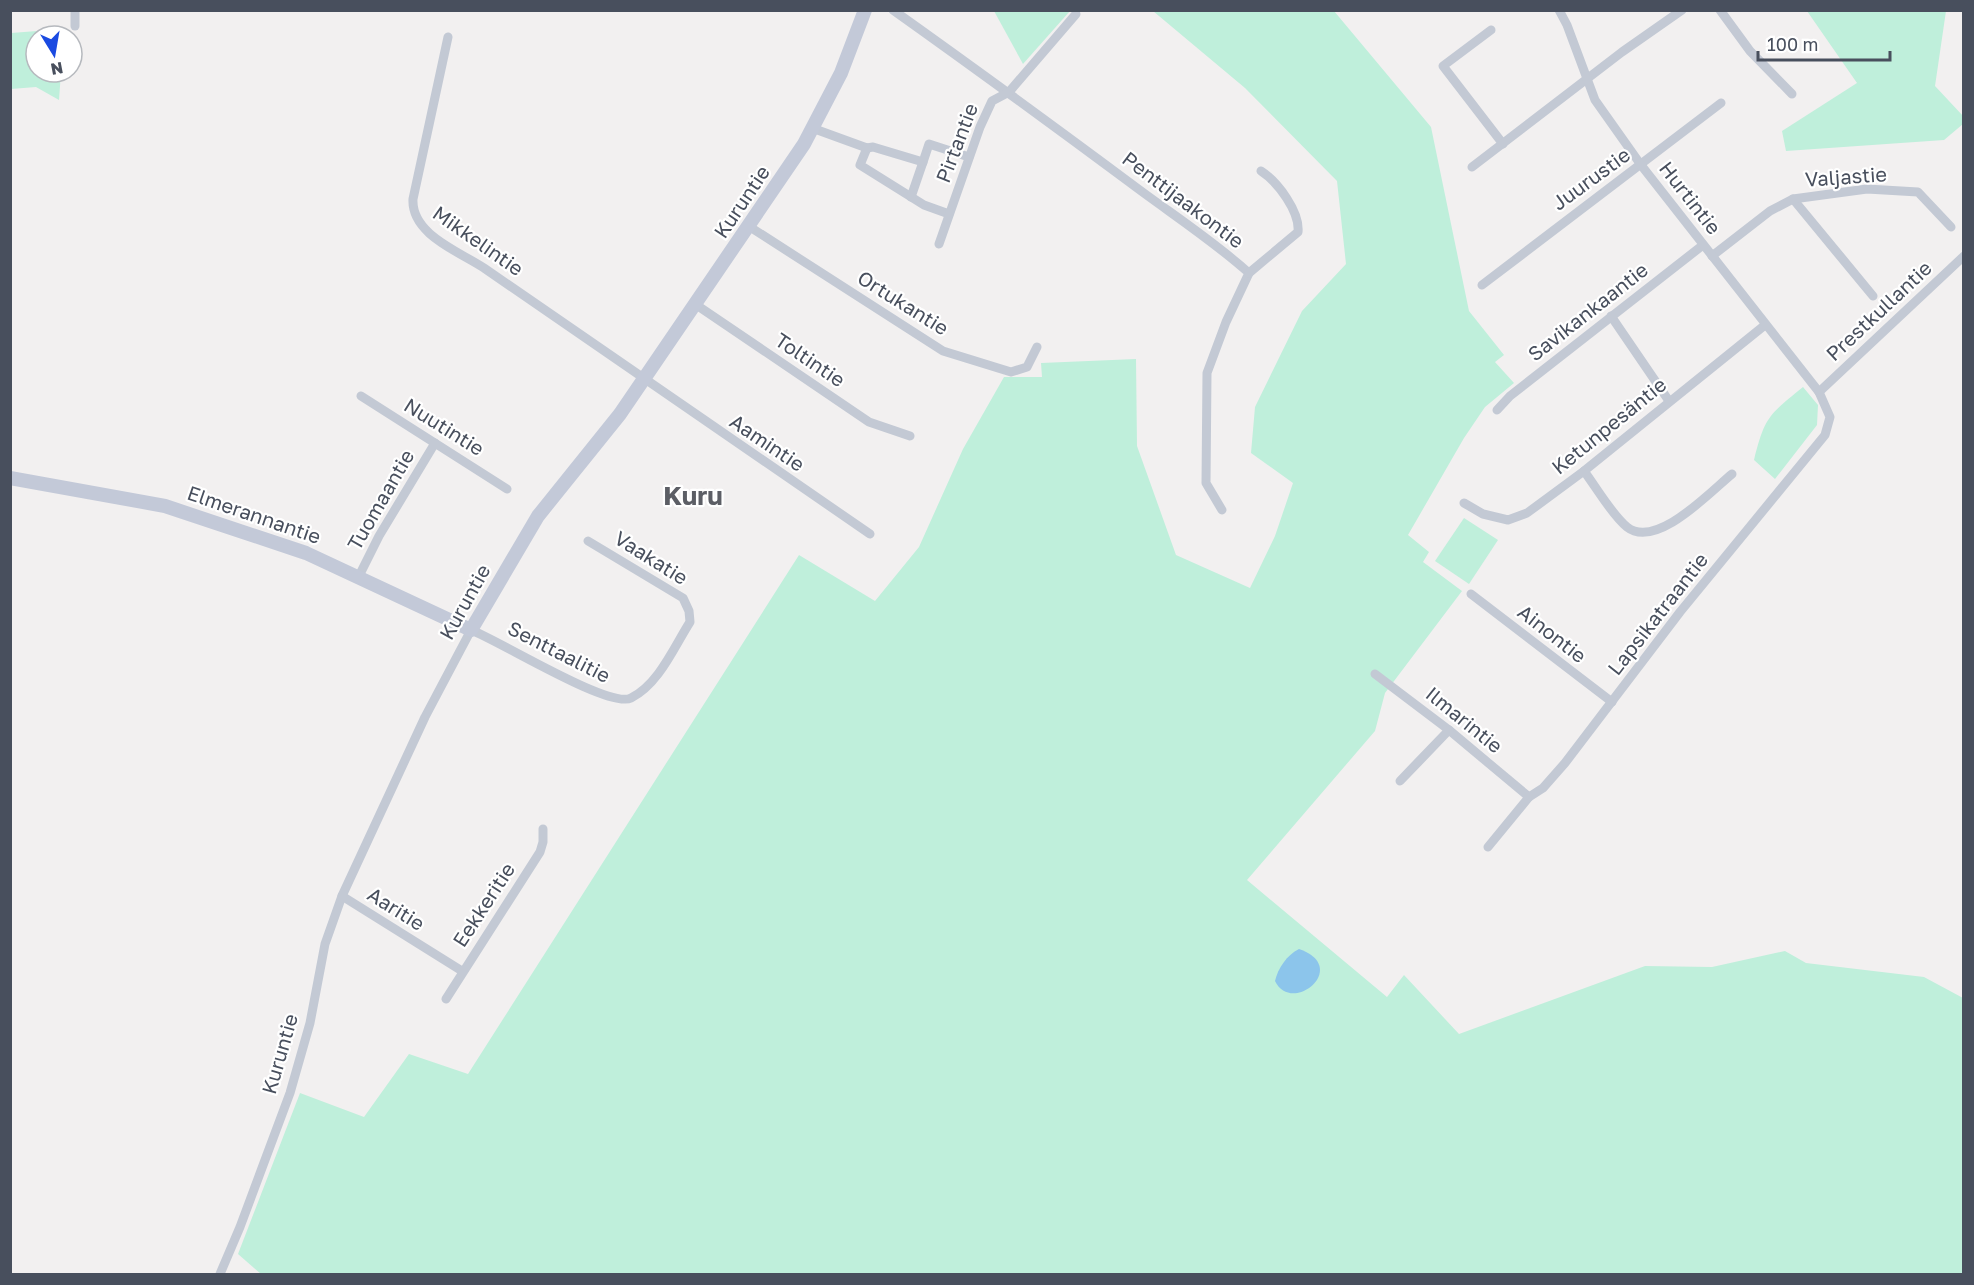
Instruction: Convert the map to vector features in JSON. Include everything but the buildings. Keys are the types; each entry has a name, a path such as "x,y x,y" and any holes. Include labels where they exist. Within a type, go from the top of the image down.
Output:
{"street":[{"name":"Kuruntie","path":"220,1275 290,1093 310,1023 325,944 342,896 425,717 471,630 538,516 594,449 750,227 812,128 841,73 865,10"},
{"name":"Penttijaakontie","path":"893,10 1009,92 1165,209 1213,241 1249,273 1226,322 1207,373 1206,483 1222,510"},
{"name":"Hurtintie","path":"1559,10 1567,25 1586,82 1595,100 1641,165 1819,392"},
{"path":"1472,167 1586,82 1622,52 1682,10"},
{"path":"1720,10 1750,51 1792,94"},
{"name":"Pirtantie","path":"939,244 969,157 992,102 1009,92 1076,14"},
{"path":"1491,30 1443,66 1503,144"},
{"name":"Mikkelintie","path":"448,37 413,199 412,211 416,220 423,228 644,378"},
{"name":"Juurustie","path":"1482,285 1721,103"},
{"path":"812,128 867,148 873,147 923,162"},
{"path":"911,197 929,144 969,157"},
{"path":"867,148 860,165 924,205 950,214"},
{"path":"1249,273 1298,232 1299,220 1271,178 1261,171"},
{"name":"Valjastie","path":"1712,256 1770,211 1793,199 1867,189 1918,192 1951,227"},
{"path":"1793,199 1873,296"},
{"name":"Ortukantie","path":"750,227 943,351 1011,372 1027,367 1037,347"},
{"name":"Savikankaantie","path":"1497,410 1510,396 1703,245"},
{"name":"Prestkullantie","path":"1819,392 1964,256"},
{"name":"Toltintie","path":"695,304 869,422 910,436"},
{"path":"1611,316 1669,400"},
{"name":"Ketunpesäntie","path":"1464,503 1483,514 1508,520 1527,513 1584,471 1669,400 1765,325"},
{"name":"Aamintie","path":"644,378 870,534"},
{"name":"Lapsikatraantie","path":"1488,847 1529,797 1543,788 1565,763 1680,612 1825,435 1830,417 1819,392"},
{"name":"Nuutintie","path":"361,396 507,489"},
{"name":"Tuomaantie","path":"359,576 379,536 435,443"},
{"path":"1584,471 1627,528 1645,534 1664,529 1732,474"},
{"name":"Elmerannantie","path":"10,477 165,506 306,552 471,630"},
{"name":"Vaakatie","path":"588,541 683,598 689,611"},
{"name":"Ainontie","path":"1471,594 1612,702"},
{"name":"Senttaalitie","path":"471,630 591,691 620,700 629,699 648,686 690,622 689,611"},
{"name":"Ilmarintie","path":"1374,674 1449,730 1529,797"},
{"path":"1400,781 1449,730"},
{"name":"Eekkeritie","path":"447,999 462,971 540,852 543,828"},
{"name":"Aaritie","path":"342,896 462,971"}],"green space":[{"path":"994,10 1070,11 1023,64"},
{"path":"1153,11 1334,11 1431,127 1469,311 1504,355 1495,362 1514,383 1485,407 1464,438 1408,535 1429,552 1423,562 1462,591 1385,693 1375,731 1247,880 1387,997 1404,975 1459,1034 1645,966 1712,967 1785,951 1806,963 1924,977 1963,998 1963,1274 261,1274 238,1254 300,1093 364,1117 409,1054 468,1074 799,555 875,601 919,547 963,449 1004,377 1042,377 1041,363 1136,359 1137,446 1176,555 1250,588 1275,536 1293,483 1251,453 1255,407 1302,311 1346,264 1337,181 1245,88"},
{"path":"1807,11 1946,11 1935,86 1963,116 1963,124 1944,140 1786,151 1782,131 1857,83"},
{"path":"24,32 24,84 60,84 59,100 36,87 11,89 11,33"},
{"path":"1803,387 1818,405 1817,425 1775,479 1754,460 1758,445 1765,425 1775,411"},
{"path":"1464,518 1498,540 1469,584 1435,561"}],"water":[{"path":"1299,949 1314,957 1320,967 1319,976 1313,985 1304,991 1293,993 1283,990 1275,981 1284,962"}],"district":[{"name":"Kuru","path":"693,496"}]}
